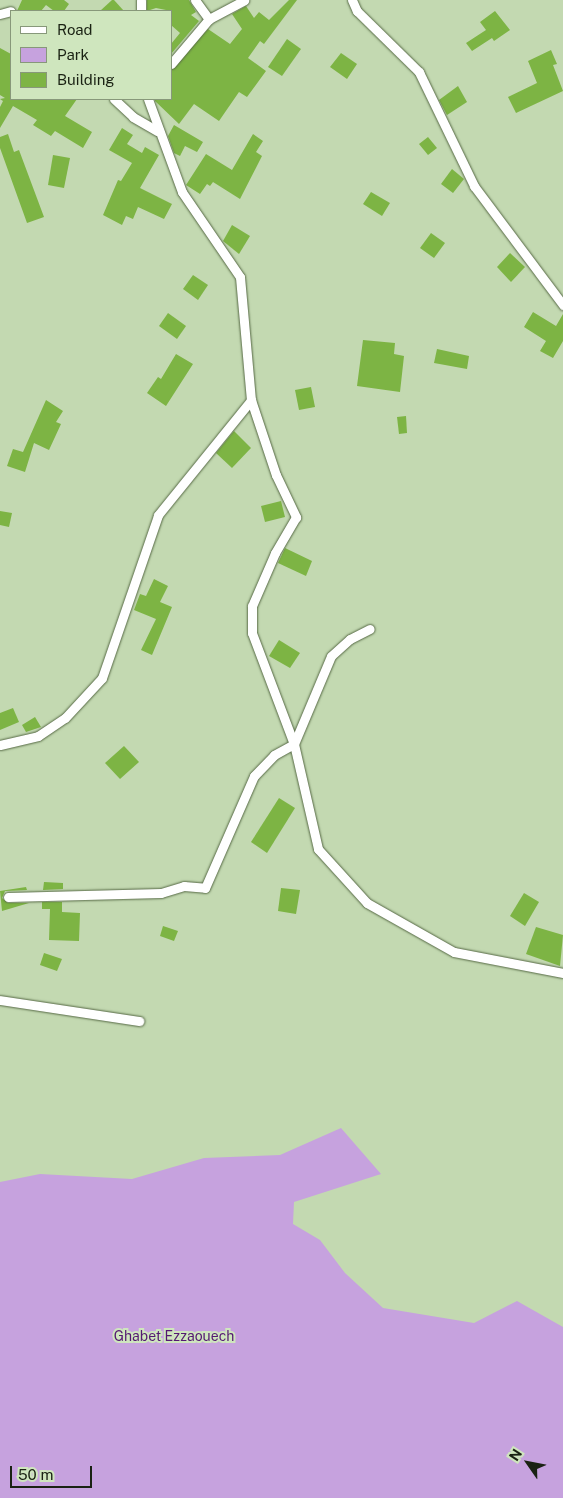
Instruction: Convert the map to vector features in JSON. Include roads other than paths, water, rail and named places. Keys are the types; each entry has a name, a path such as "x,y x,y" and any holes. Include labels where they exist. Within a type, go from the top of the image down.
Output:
{"street":[{"path":"195,0 209,19"},
{"path":"172,63 209,19 244,0"},
{"path":"352,0 357,11 419,72 474,186 554,297 563,305"},
{"path":"115,100 133,117 157,131"},
{"path":"148,100 157,131 182,192 240,277 251,400 276,475 296,517 275,553 252,606 252,633 294,744 318,849 368,903 454,952 563,973"},
{"path":"0,745 38,736 65,718 102,678 158,515 251,400"},
{"path":"8,897 161,893 184,886 205,888 254,776 274,755 294,744 331,656 350,639 370,629"},
{"path":"0,1000 139,1021"}],"park label":[{"name":"Ghabet Ezzaouech","path":"174,1336"}]}
